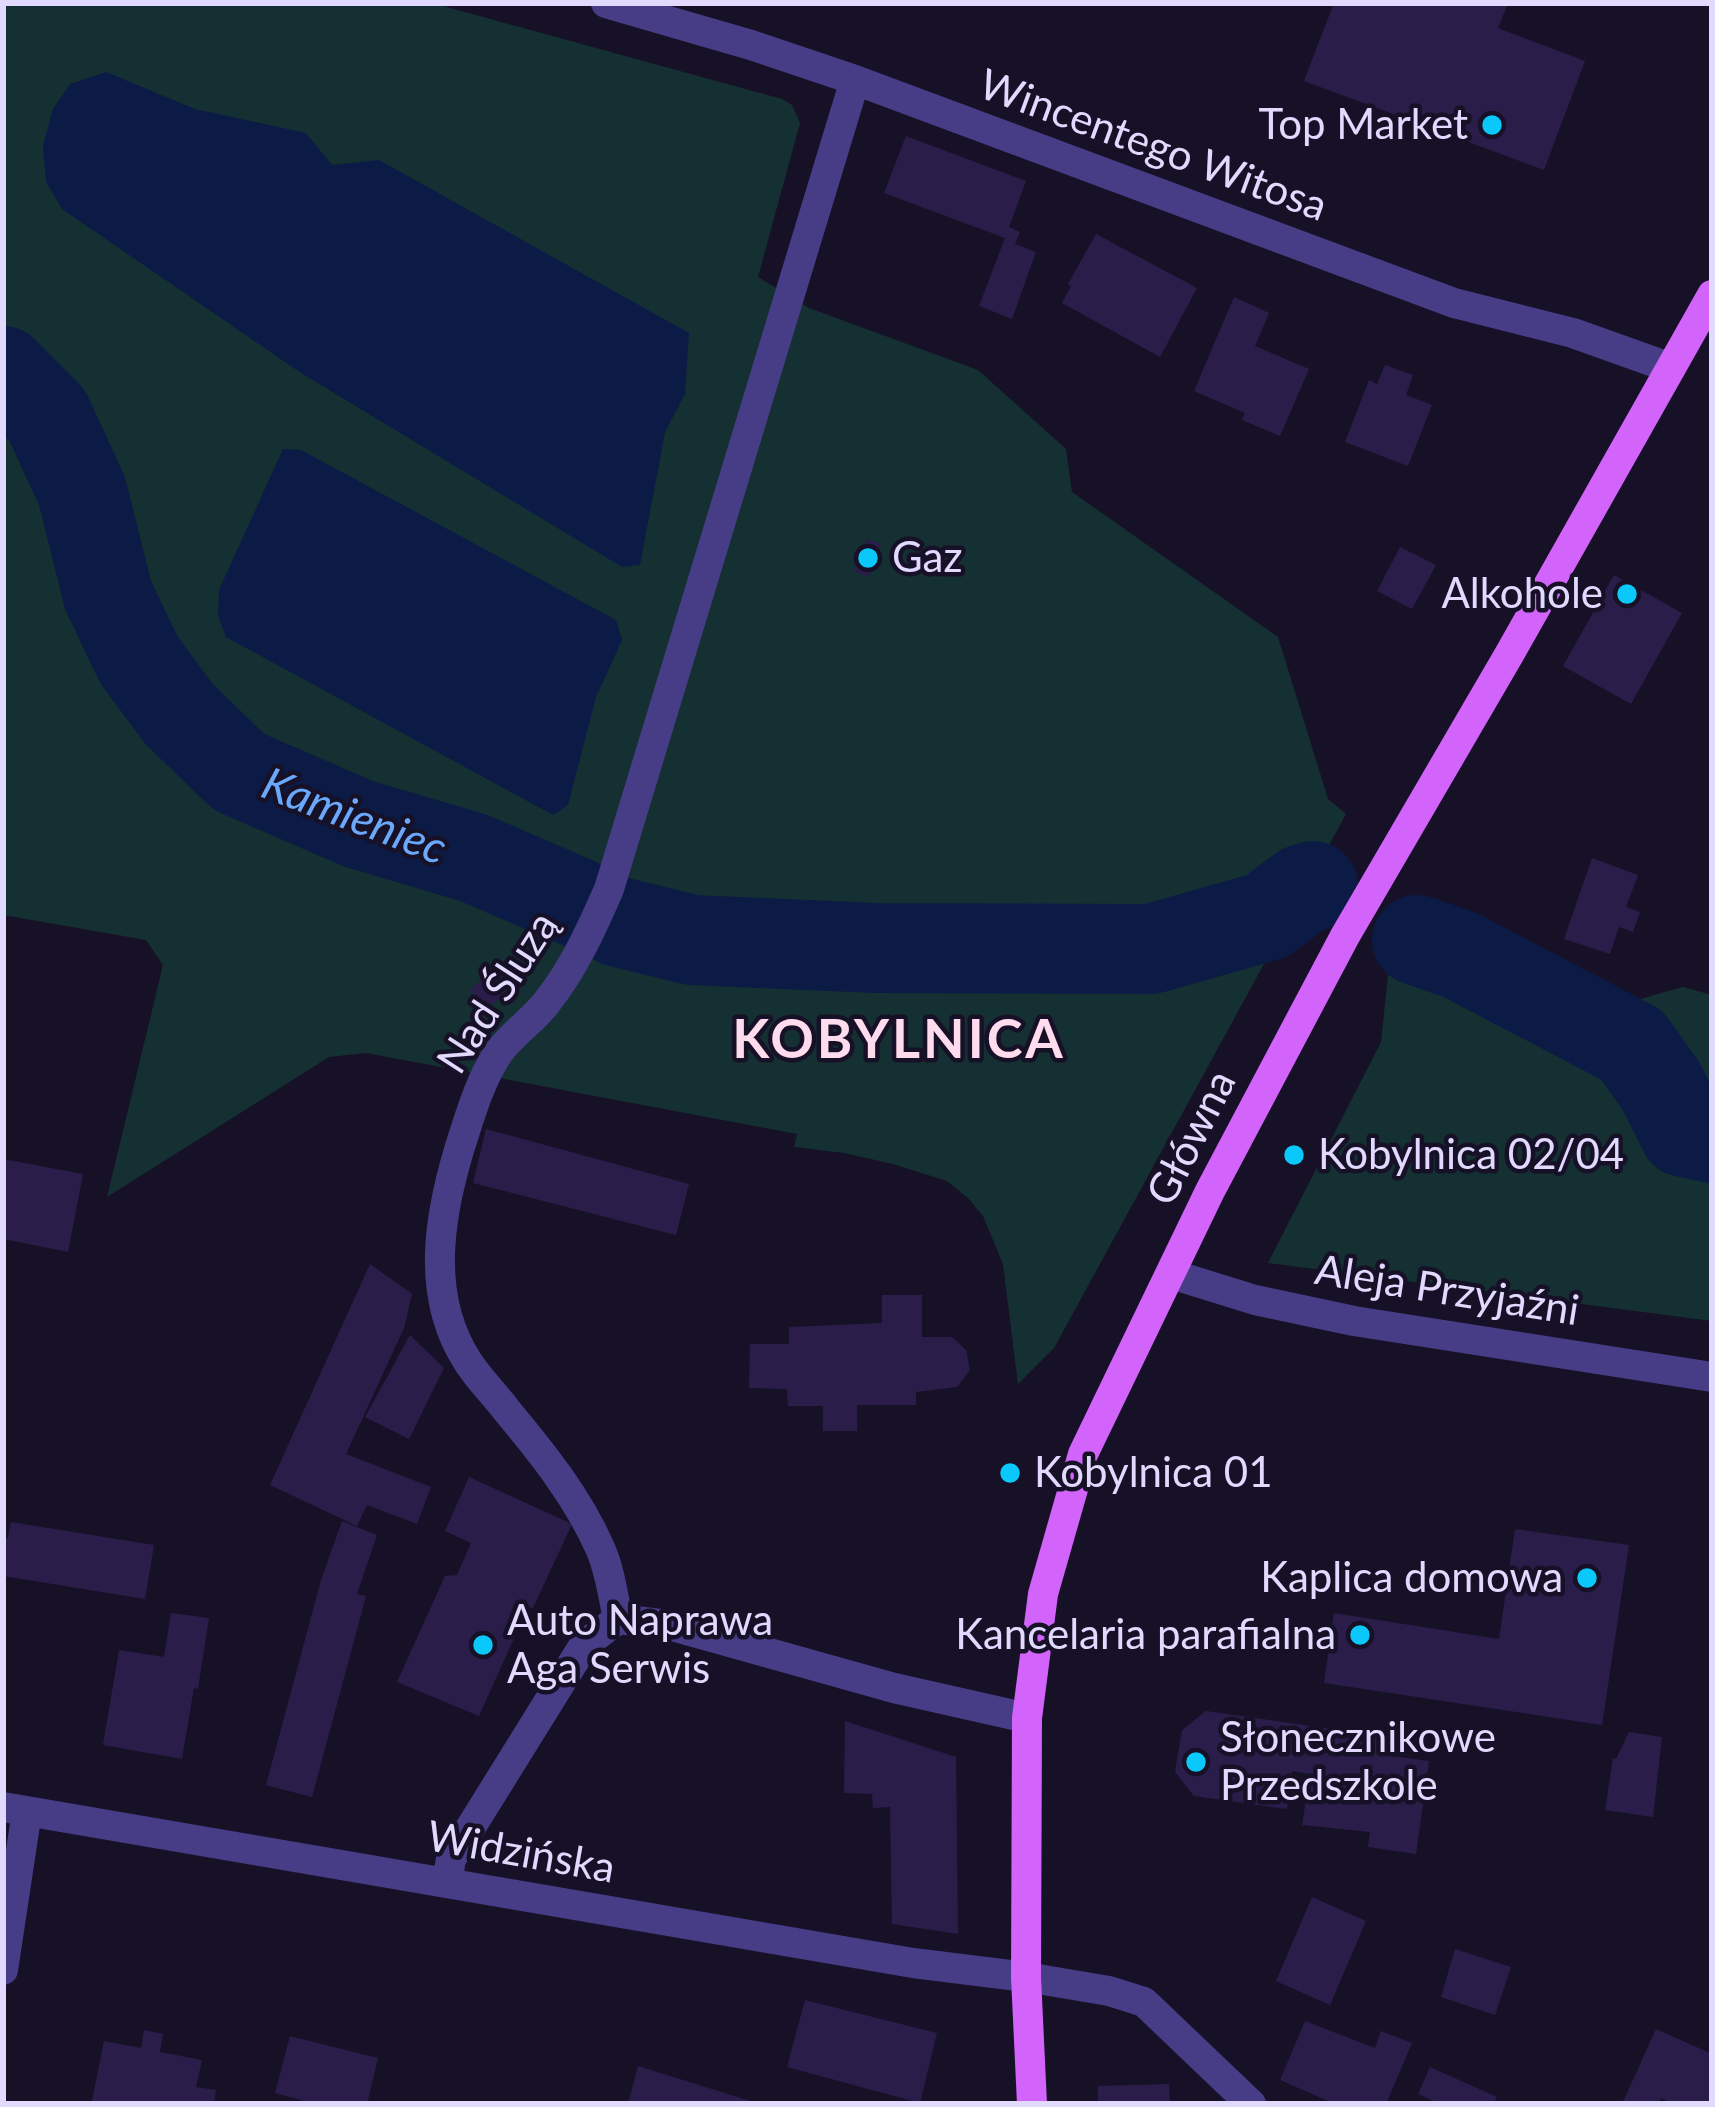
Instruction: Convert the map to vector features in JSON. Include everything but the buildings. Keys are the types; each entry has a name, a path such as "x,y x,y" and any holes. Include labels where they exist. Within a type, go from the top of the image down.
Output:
{"main road":[{"name":"Główna","path":"1032,2104 1026,1977 1027,1718 1043,1594 1083,1454 1210,1191 1345,935 1712,295"}],"street":[{"name":"Wincentego Witosa","path":"606,3 855,80 1454,303 1573,333 1671,368"},
{"name":"Nad Śluzą","path":"618,1619 603,1553 584,1515 542,1453 467,1361 452,1330 442,1296 444,1210 475,1100 497,1054 548,1001 609,890 855,80"},
{"name":"Aleja Przyjaźni","path":"1171,1274 1255,1300 1354,1321 1712,1377"},
{"path":"447,1883 451,1859 584,1645 618,1619 669,1625 893,1688 1027,1718"},
{"path":"3,1970 15,1809"},
{"name":"Widzińska","path":"15,1809 913,1963 1109,1991 1144,2002 1251,2104"}],"green space":[{"path":"3,3 432,3 782,99 792,105 800,123 758,277 809,308 978,370 1066,449 1072,492 1278,637 1328,799 1346,814 1054,1348 1018,1384 1003,1264 983,1216 968,1198 947,1181 893,1164 794,1147 797,1134 366,1053 329,1057 107,1197 163,965 146,940 3,915"},
{"path":"1428,903 1615,1006 1683,987 1712,995 1712,1321 1268,1263 1381,1042 1388,975"}],"water":[{"path":"106,72 195,109 306,133 332,165 379,160 689,333 685,394 665,432 640,565 622,567 301,373 62,209 46,182 43,146 53,109 70,84"},
{"path":"283,449 301,450 616,620 622,640 596,697 568,805 553,815 226,637 218,616 219,590"}],"waterway":[{"name":"Kamieniec","path":"3,371 47,415 82,491 108,595 139,660 179,714 239,772 359,824 474,858 578,903"},
{"name":"Kamieniec","path":"619,922 692,940 876,948 1151,949 1267,916 1313,886"},
{"name":"Kamieniec","path":"1417,940 1460,955 1632,1045 1661,1086 1684,1132 1712,1138"}],"place":[{"name":"Top Market","path":"1492,125"},
{"name":"Gaz","path":"868,558"},
{"name":"Alkohole","path":"1627,594"},
{"name":"Kobylnica 02/04","path":"1294,1155"},
{"name":"Kobylnica 01","path":"1010,1473"},
{"name":"Kaplica domowa","path":"1587,1578"},
{"name":"Kancelaria parafialna","path":"1360,1635"},
{"name":"Auto Naprawa Aga Serwis","path":"483,1645"},
{"name":"Słonecznikowe Przedszkole","path":"1196,1762"}],"district":[{"name":"KOBYLNICA","path":"899,1041"}]}
